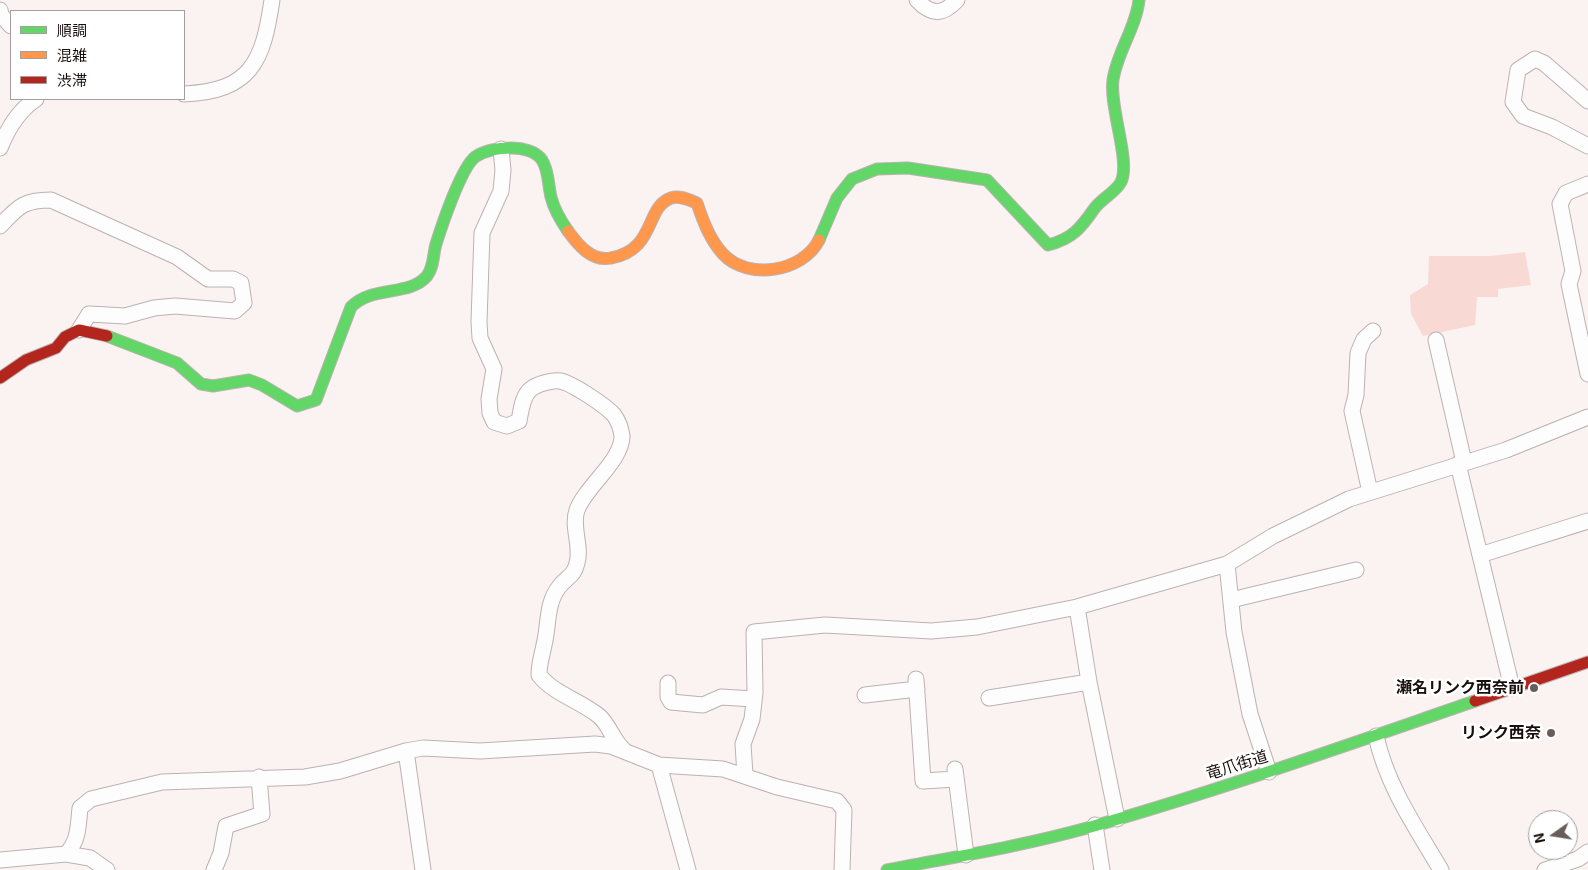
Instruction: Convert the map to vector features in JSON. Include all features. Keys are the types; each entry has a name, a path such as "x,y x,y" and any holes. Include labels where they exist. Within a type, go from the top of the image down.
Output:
{"street":[{"path":"185,94 229,87 244,77 260,52 272,0"},
{"path":"917,0 926,10 938,12 952,6 957,0"},
{"path":"79,330 95,332 177,363 201,384 213,386 249,380 262,385 297,406 305,405 316,400 350,307 360,297 412,285 426,279 432,266 436,244 453,200 473,159 487,151 520,147 535,153 546,168 552,201 567,230 588,255 605,260 630,253 642,240 663,203 673,197 686,197 698,203 710,238 724,256 737,264 755,271 797,263 809,255 822,235 837,195 860,174 881,167 901,167 987,180 998,189 1036,235 1048,245 1066,242 1083,226 1097,204 1113,191 1122,180 1122,166 1112,88 1115,71 1139,0"},
{"path":"0,10 1,15 10,25"},
{"path":"1588,101 1544,63 1535,60 1518,70 1513,102 1523,116 1552,127 1588,146"},
{"path":"0,148 14,121 24,107 34,100"},
{"path":"500,149 503,170 501,191 482,233 479,322 480,338 494,369 489,399 490,412 494,422 507,426 519,421 523,402 530,390 545,383 559,381 572,385 612,413 620,424 622,438 616,454 583,497 576,512 579,551 577,564 571,578 559,587 547,618 547,631 539,661 538,674 548,686 582,704 601,718 618,745 626,753"},
{"path":"1588,184 1566,193 1560,204 1573,271 1568,284 1588,374"},
{"path":"0,226 18,206 34,200 51,200 177,257 208,279 233,279 241,283 244,293 244,303 235,311 175,306 154,308 126,316 89,314 79,330 66,337 56,348 26,360 5,377 0,378"},
{"path":"1370,492 1352,411 1356,395 1358,353 1364,339 1373,331"},
{"path":"1436,340 1480,555 1512,688"},
{"path":"745,775 743,744 752,719 754,699 754,632 825,625 931,631 977,627 1077,607 1227,564 1273,536 1349,499 1506,450 1588,417"},
{"path":"1480,555 1588,521"},
{"path":"1227,564 1234,632 1250,714 1269,772"},
{"path":"1231,600 1356,570"},
{"path":"1077,607 1089,682 1117,819"},
{"name":"竜爪街道","path":"886,870 964,860 1117,819 1269,772 1588,662"},
{"path":"989,698 1089,682"},
{"path":"668,683 668,697 671,702 703,705 721,698 754,699"},
{"path":"865,695 917,684 923,781 956,773 964,860"},
{"path":"1376,736 1382,763 1390,783 1441,870"},
{"path":"66,854 74,847 78,834 80,808 91,799 162,782 305,777 340,772 406,751 423,748 480,751 586,744 611,746 659,765 724,769 777,787 837,800 844,810 842,870"},
{"path":"406,751 423,870"},
{"path":"659,765 688,870"},
{"path":"214,870 222,853 226,826 262,814 259,778"},
{"path":"1095,825 1102,870"},
{"path":"1545,870 1578,859 1588,852"},
{"path":"0,860 66,854 90,858 107,870"}],"shaded area":[{"path":"1525,252 1531,285 1498,289 1498,297 1477,297 1475,325 1423,336 1411,314 1410,295 1428,284 1429,256 1491,256"}],"traffic: fast":[{"path":"819,240 837,198 852,179 877,169 908,168 987,180 1048,245 1070,236 1080,227 1097,205 1121,182 1123,173 1122,148 1114,104 1113,80 1139,0"},
{"path":"107,336 177,363 201,384 213,386 249,380 262,385 297,406 316,400 351,307 369,296 410,287 427,276 431,269 436,244 452,198 464,173 475,157 488,151 507,148 524,149 536,154 544,164 552,201 568,231"},
{"path":"887,870 1013,846 1136,814 1331,751 1475,701"}],"traffic: slow":[{"path":"568,231 576,242 592,255 604,259 611,258 636,247 643,238 657,210 671,198 678,197 697,203 707,230 718,249 734,262 746,268 760,270 788,266 811,251 819,240"}],"traffic: jam":[{"path":"0,378 26,360 56,348 65,337 79,330 107,336"},
{"path":"1475,701 1588,662"}],"place":[{"name":"瀬名リンク西奈前","path":"1534,688"},
{"name":"リンク西奈","path":"1551,733"}]}
